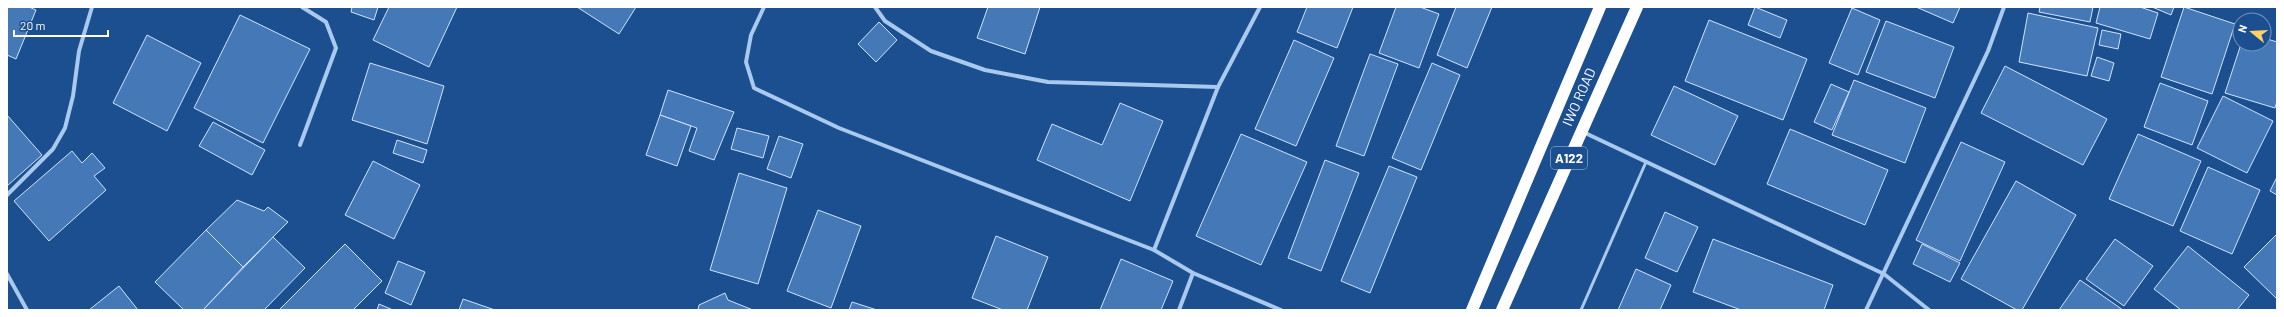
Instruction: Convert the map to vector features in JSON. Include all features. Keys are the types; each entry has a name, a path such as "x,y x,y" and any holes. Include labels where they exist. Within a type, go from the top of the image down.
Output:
{"highway":[{"name":"IWO ROAD","path":"1472,310 1600,7"},
{"name":"IWO ROAD","path":"1502,310 1580,131 1637,7"}],"street":[{"path":"7,195 53,149 66,128 73,96 79,51 92,7"},
{"path":"300,145 336,48 326,22 302,7"},
{"path":"764,7 751,35 746,62 754,88 839,128 1154,250 1193,273 1281,310"},
{"path":"875,7 885,20 931,51 985,70 1048,82 1218,87"},
{"path":"1154,250 1218,87 1260,7"},
{"path":"1866,310 1884,274 1938,153 1988,50 2004,7"},
{"path":"1580,131 1884,274 1929,310"},
{"path":"1179,310 1193,273"},
{"path":"7,274 27,310"}],"lane":[{"path":"1581,310 1646,162"}],"building":[{"path":"7,7 29,7 36,10 16,59 7,55"},
{"path":"352,7 378,7 374,20 351,12"},
{"path":"389,7 457,7 429,67 373,40"},
{"path":"577,7 636,7 619,34"},
{"path":"988,7 1040,7 1025,54 977,38"},
{"path":"1307,7 1353,7 1337,48 1297,32"},
{"path":"1396,7 1420,7 1439,14 1419,68 1379,53"},
{"path":"1456,7 1492,7 1467,68 1437,55"},
{"path":"1755,7 1787,20 1780,38 1748,25"},
{"path":"1916,7 1960,7 1953,23"},
{"path":"2040,7 2093,7 2090,22 2039,12"},
{"path":"2100,7 2140,7 2158,13 2150,39 2096,23"},
{"path":"2152,7 2174,7 2171,15"},
{"path":"2184,7 2232,23 2232,33 2212,94 2161,77"},
{"path":"1852,8 1880,20 1858,75 1829,63"},
{"path":"2028,13 2098,28 2087,76 2019,62"},
{"path":"240,15 310,49 263,143 194,108"},
{"path":"1709,20 1807,59 1783,120 1685,81"},
{"path":"1886,21 1954,47 1935,98 1866,72"},
{"path":"879,22 897,40 876,62 858,44"},
{"path":"2102,30 2121,34 2118,49 2099,45"},
{"path":"147,35 201,63 167,131 113,103"},
{"path":"1294,40 1334,58 1296,146 1255,129"},
{"path":"2272,40 2277,42 2277,101 2275,108 2225,93 2238,52 2272,52"},
{"path":"1370,54 1398,64 1364,156 1336,146"},
{"path":"2097,57 2114,63 2109,81 2091,76"},
{"path":"370,63 444,86 427,144 352,120"},
{"path":"1432,63 1460,75 1421,170 1392,158"},
{"path":"2005,66 2107,119 2083,165 1981,113"},
{"path":"1854,80 1926,108 1905,163 1832,135"},
{"path":"2160,83 2208,101 2192,145 2144,127"},
{"path":"1831,84 1849,92 1832,130 1814,122"},
{"path":"1674,86 1738,116 1715,165 1651,135"},
{"path":"668,90 734,112 714,160 689,151 697,128 660,115"},
{"path":"2223,96 2273,121 2247,173 2197,148"},
{"path":"1120,103 1163,121 1130,201 1037,160 1052,124 1102,145"},
{"path":"7,115 42,155 7,186"},
{"path":"660,115 691,126 677,166 646,155"},
{"path":"213,122 265,150 252,175 199,146"},
{"path":"737,128 769,136 763,158 731,149"},
{"path":"1790,129 1888,170 1865,225 1767,184"},
{"path":"1241,134 1307,162 1261,265 1196,236"},
{"path":"2138,134 2201,161 2173,226 2109,199"},
{"path":"779,136 803,144 791,178 767,169"},
{"path":"397,140 427,150 423,163 393,153"},
{"path":"1961,142 2005,162 1960,261 1916,240"},
{"path":"72,151 82,163 92,153 105,168 94,176 106,190 49,241 14,201"},
{"path":"1325,160 1359,173 1321,271 1288,258"},
{"path":"373,161 420,185 394,239 345,215"},
{"path":"1389,166 1417,177 1370,293 1341,281"},
{"path":"2208,167 2260,190 2232,254 2180,231"},
{"path":"739,173 787,188 758,284 710,270"},
{"path":"2277,177 2277,195 2270,191"},
{"path":"2016,181 2076,215 2022,310 2017,310 1961,279"},
{"path":"237,200 264,211 268,207 288,222 243,267 206,230"},
{"path":"818,210 861,226 831,308 787,291"},
{"path":"1665,212 1698,227 1677,272 1645,258"},
{"path":"206,230 243,267 203,310 184,310 155,282"},
{"path":"2277,234 2277,299 2244,267"},
{"path":"996,236 1048,257 1027,310 1003,310 972,298"},
{"path":"273,237 305,268 264,310 203,310"},
{"path":"1713,239 1833,285 1824,310 1741,310 1693,292"},
{"path":"2115,239 2153,266 2124,306 2086,279"},
{"path":"345,244 382,281 353,310 279,310"},
{"path":"1922,244 1960,263 1950,282 1913,264"},
{"path":"2188,246 2249,295 2237,310 2181,310 2154,289"},
{"path":"1121,259 1173,281 1161,310 1100,310"},
{"path":"398,261 425,272 411,305 385,293"},
{"path":"1636,269 1671,285 1660,310 1618,310"},
{"path":"2080,280 2123,310 2059,310"},
{"path":"119,286 138,310 89,310"},
{"path":"725,293 728,300 753,310 698,310 699,305"},
{"path":"463,299 495,310 459,310"},
{"path":"852,302 877,310 849,310"},
{"path":"379,304 393,310 377,310"}]}
